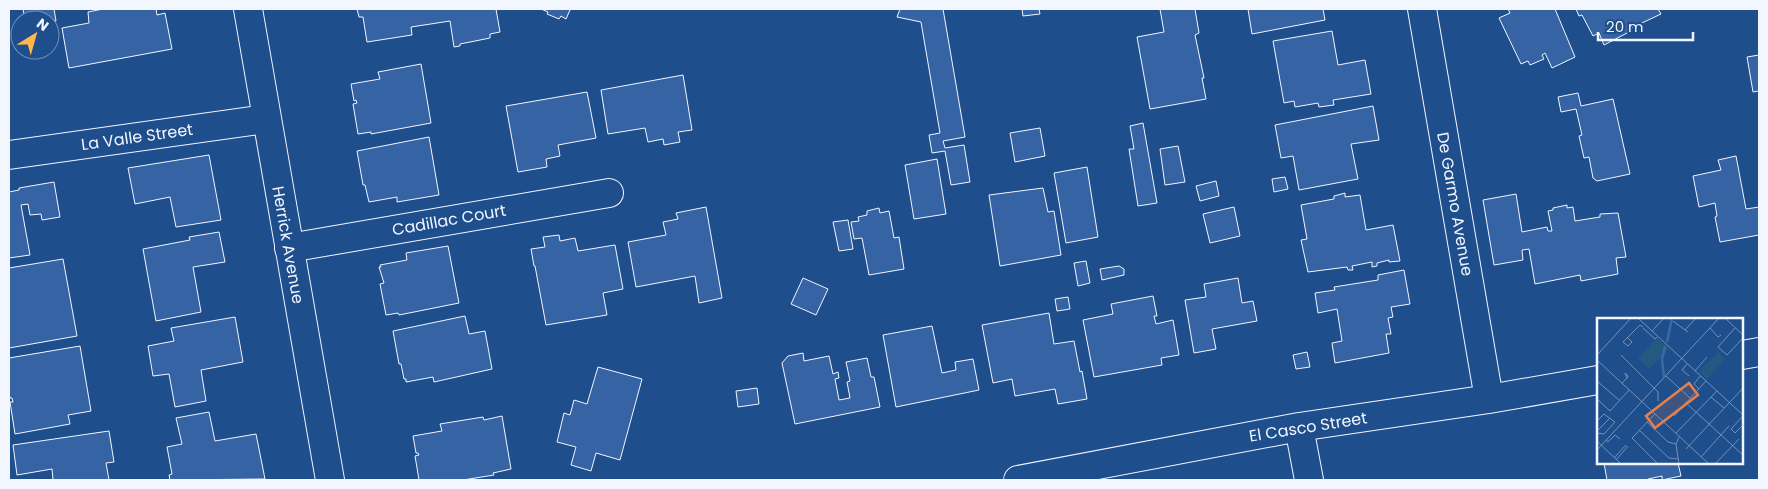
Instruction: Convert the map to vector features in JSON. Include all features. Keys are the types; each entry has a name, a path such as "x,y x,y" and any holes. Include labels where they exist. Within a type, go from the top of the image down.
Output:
{"street":[{"name":"Herrick Avenue","path":"248,9 330,480"},
{"name":"De Garmo Avenue","path":"1422,9 1489,399"},
{"name":"La Valle Street","path":"9,155 266,119"},
{"name":"Cadillac Court","path":"289,248 609,193"},
{"path":"1743,355 1759,352"},
{"name":"El Casco Street","path":"1018,480 1299,427 1489,399 1597,380"},
{"path":"1299,427 1309,480"}],"building":[{"path":"23,9 54,10 23,10"},
{"path":"103,9 156,9 157,15 165,13 172,49 69,68 62,28 89,23 88,12"},
{"path":"357,9 496,9 500,32 490,34 490,38 454,47 450,21 411,27 412,35 367,42 363,17 359,17"},
{"path":"541,9 570,10 566,19 561,16 559,19"},
{"path":"900,9 943,9 965,137 943,141 945,148 964,145 970,182 951,185 945,151 932,153 929,135 940,133 921,22 897,17"},
{"path":"1022,9 1039,9 1040,14 1023,16"},
{"path":"1160,9 1195,9 1199,33 1195,35 1204,78 1202,78 1206,99 1150,109 1137,37 1164,32"},
{"path":"1248,9 1323,9 1325,20 1252,34"},
{"path":"1508,9 1555,9 1575,57 1552,68 1545,53 1542,55 1544,59 1530,65 1528,61 1521,64 1499,18 1510,13"},
{"path":"1576,9 1658,9 1661,14 1627,30 1629,32 1604,45 1599,33 1593,36 1582,15 1579,16"},
{"path":"1332,31 1338,65 1365,60 1371,94 1333,100 1334,105 1319,107 1318,103 1295,107 1294,101 1284,103 1273,41"},
{"path":"1759,55 1759,91 1753,92 1747,57"},
{"path":"421,64 431,123 371,134 371,132 358,134 353,104 357,103 356,100 354,101 351,84 380,79 378,72"},
{"path":"683,75 692,130 678,132 680,142 664,145 663,139 648,142 645,128 608,134 601,90"},
{"path":"587,92 596,138 558,145 560,156 546,159 547,167 518,172 506,106"},
{"path":"1578,93 1581,106 1613,99 1630,174 1597,181 1593,178 1589,157 1584,158 1579,136 1582,135 1576,109 1561,112 1558,97"},
{"path":"1373,106 1379,140 1351,144 1358,179 1299,190 1293,156 1281,158 1275,125"},
{"path":"1143,123 1157,203 1138,206 1129,149 1134,149 1130,126"},
{"path":"1040,128 1045,156 1015,162 1010,133"},
{"path":"429,137 439,195 397,202 397,197 369,202 365,185 363,185 357,151"},
{"path":"1178,146 1185,182 1165,185 1160,149"},
{"path":"209,155 221,220 176,227 170,197 135,204 128,168"},
{"path":"1736,156 1746,209 1759,207 1759,235 1720,242 1715,217 1717,216 1715,203 1699,207 1693,176 1721,170 1718,160"},
{"path":"937,159 946,214 914,219 905,165"},
{"path":"1087,167 1098,237 1066,243 1054,173"},
{"path":"1285,177 1288,189 1274,192 1272,179"},
{"path":"1216,181 1219,196 1200,201 1196,186"},
{"path":"54,182 60,217 42,220 41,214 30,215 28,204 21,205 30,255 9,258 9,192 19,190 19,188"},
{"path":"1043,188 1048,212 1054,211 1061,255 1000,266 989,195"},
{"path":"1345,193 1345,197 1360,195 1366,230 1393,225 1400,261 1389,262 1389,260 1377,263 1377,266 1372,267 1372,262 1352,266 1353,270 1348,270 1347,267 1308,272 1301,240 1307,239 1301,205 1334,199 1334,196"},
{"path":"1516,194 1522,232 1547,227 1548,231 1552,231 1548,211 1567,205 1567,208 1573,207 1575,221 1600,217 1600,214 1618,213 1626,257 1616,258 1618,274 1581,281 1580,275 1535,284 1529,249 1522,250 1523,260 1494,265 1483,200"},
{"path":"706,207 722,298 699,303 695,276 636,287 628,242 666,235 663,222 678,219 676,213"},
{"path":"1234,207 1240,236 1210,243 1203,214"},
{"path":"879,208 880,213 889,211 894,238 899,237 904,269 869,275 862,238 854,239 851,222 859,221 858,217 867,215 867,211"},
{"path":"848,220 853,249 839,251 833,222"},
{"path":"219,232 225,262 193,267 201,312 156,321 143,249 190,240 189,237"},
{"path":"559,235 560,241 575,238 578,251 615,245 623,289 603,293 607,315 546,325 531,249 545,247 543,237"},
{"path":"448,246 459,303 399,315 398,313 386,315 380,284 384,283 380,265 407,260 406,253"},
{"path":"63,259 77,336 9,348 9,268"},
{"path":"1086,261 1090,283 1078,286 1074,263"},
{"path":"1119,266 1124,269 1124,275 1102,280 1100,269"},
{"path":"1404,270 1410,304 1391,307 1393,317 1388,318 1391,334 1386,334 1389,353 1335,363 1332,343 1342,341 1337,309 1318,313 1315,293 1335,290 1334,287 1378,280 1378,275"},
{"path":"803,278 828,289 816,315 791,304"},
{"path":"1238,278 1242,303 1253,301 1257,321 1212,329 1216,349 1194,353 1185,300 1206,297 1204,284"},
{"path":"1153,296 1157,316 1154,316 1156,324 1173,320 1179,355 1161,358 1162,365 1094,377 1083,320 1113,314 1111,304"},
{"path":"1068,297 1070,309 1057,311 1055,299"},
{"path":"1049,313 1054,344 1074,341 1087,399 1058,404 1055,389 1015,396 1012,379 993,383 982,325"},
{"path":"465,316 469,334 485,331 492,369 434,382 433,377 406,382 401,364 399,364 393,331"},
{"path":"235,317 243,362 201,370 206,401 175,407 169,374 153,376 148,346 174,341 171,328"},
{"path":"932,326 942,373 956,370 955,362 973,359 979,390 896,407 883,335"},
{"path":"80,346 91,411 68,415 70,424 15,434 10,402 13,402 9,393 9,358"},
{"path":"1307,352 1310,367 1296,369 1293,355"},
{"path":"803,353 804,361 829,356 833,374 838,372 839,378 835,379 839,400 850,398 847,382 850,381 846,362 867,358 871,377 874,377 880,407 795,424 782,363 788,356"},
{"path":"598,367 642,379 620,460 596,453 591,471 571,465 576,447 557,442 564,413 570,415 574,400 587,404"},
{"path":"757,388 759,404 738,407 736,391"},
{"path":"209,412 215,441 256,434 265,479 170,480 169,475 172,474 167,447 182,444 176,418"},
{"path":"502,416 511,469 493,473 494,475 463,480 419,480 415,456 419,455 416,453 413,436 442,431 440,424 483,417 484,420"},
{"path":"109,431 114,462 106,463 109,480 53,480 52,469 17,475 13,445"},
{"path":"1604,464 1678,464 1681,476 1662,480 1662,476 1648,480 1607,480"}]}
